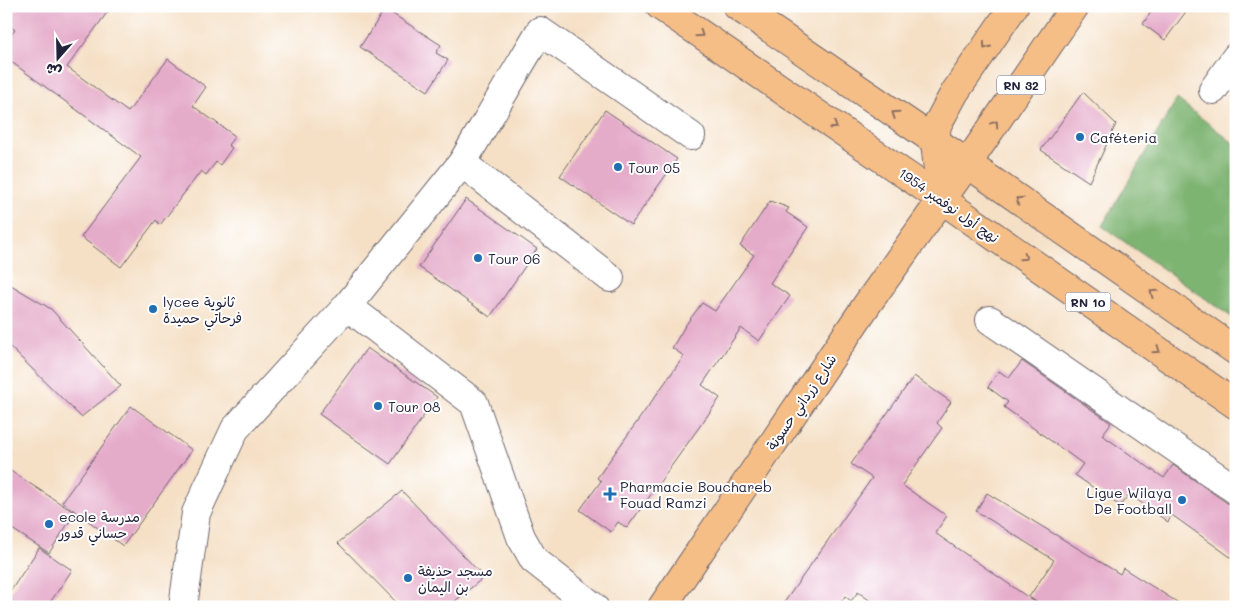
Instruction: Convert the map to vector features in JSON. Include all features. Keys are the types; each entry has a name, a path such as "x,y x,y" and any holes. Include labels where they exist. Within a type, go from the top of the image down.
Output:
{"main road":[{"name":"نهج أول نوفمبر 1954","path":"660,6 1236,405"},
{"path":"737,6 935,141 1236,351"},
{"path":"941,199 935,141 937,126 955,92 1014,6"},
{"name":"شارع زرداني حسونة","path":"662,607 868,304 1075,6"}],"street":[{"path":"183,607 196,513 235,429 346,306 462,163 540,31 690,136"},
{"path":"1213,90 1236,57"},
{"path":"462,163 610,278"},
{"path":"346,306 474,404 525,545 534,560 594,607"},
{"path":"990,320 1236,490"}],"green space":[{"path":"1177,99 1236,145 1236,320 1102,226"}],"building":[{"path":"6,6 112,6 67,67 128,112 168,59 206,87 193,106 235,136 228,145 232,148 220,165 216,162 206,175 201,171 160,225 156,220 121,267 81,237 141,157 6,58 6,41 15,30 6,24"},
{"path":"1155,6 1190,6 1165,40 1143,24"},
{"path":"385,9 441,45 436,53 448,60 428,91 360,47"},
{"name":"Caféteria","path":"1083,92 1116,124 1089,182 1041,150"},
{"name":"Tour 05","path":"605,110 677,159 631,225 560,176"},
{"name":"Tour 06","path":"466,199 537,249 490,317 419,267"},
{"path":"770,201 789,208 786,212 808,227 770,283 790,296 759,341 741,328 702,385 720,398 627,528 618,522 611,532 580,510 601,481 597,478 684,356 672,348 685,326 702,303 715,311 754,255 740,246"},
{"path":"6,282 51,309 121,386 81,417 6,343"},
{"name":"Tour 08","path":"367,348 437,397 390,464 319,414"},
{"path":"1022,361 1111,423 1102,435 1164,478 1173,465 1227,503 1236,505 1236,561 1172,515 1168,522 1129,494 1120,506 1075,475 1083,464 1004,407 1008,402 988,387 999,371 1009,378"},
{"path":"914,376 951,402 937,423 942,428 902,485 947,516 935,533 1042,607 879,607 858,592 851,601 845,596 838,607 781,607 872,478 851,464"},
{"path":"131,406 192,450 123,546 62,502"},
{"path":"6,468 75,513 49,553 6,525"},
{"path":"402,491 484,577 448,607 401,607 338,543"},
{"path":"987,493 1120,574 1123,568 1185,607 1044,607 1029,597 1054,560 976,511"},
{"path":"39,548 72,570 47,607 6,607 6,598"}],"place":[{"name":"Caféteria","path":"1080,137"},
{"name":"Tour 05","path":"618,167"},
{"name":"Tour 06","path":"478,258"},
{"name":"lycee ثانوية فرحاتي حميدة","path":"153,309"},
{"name":"Tour 08","path":"378,406"},
{"name":"Pharmacie Bouchareb Fouad Ramzi","path":"610,494"},
{"name":"Ligue Wilaya De Football","path":"1182,500"},
{"name":"ecole مدرسة حساني قدور","path":"49,524"},
{"name":"مسجد حذيفة بن اليمان","path":"408,578"}]}
